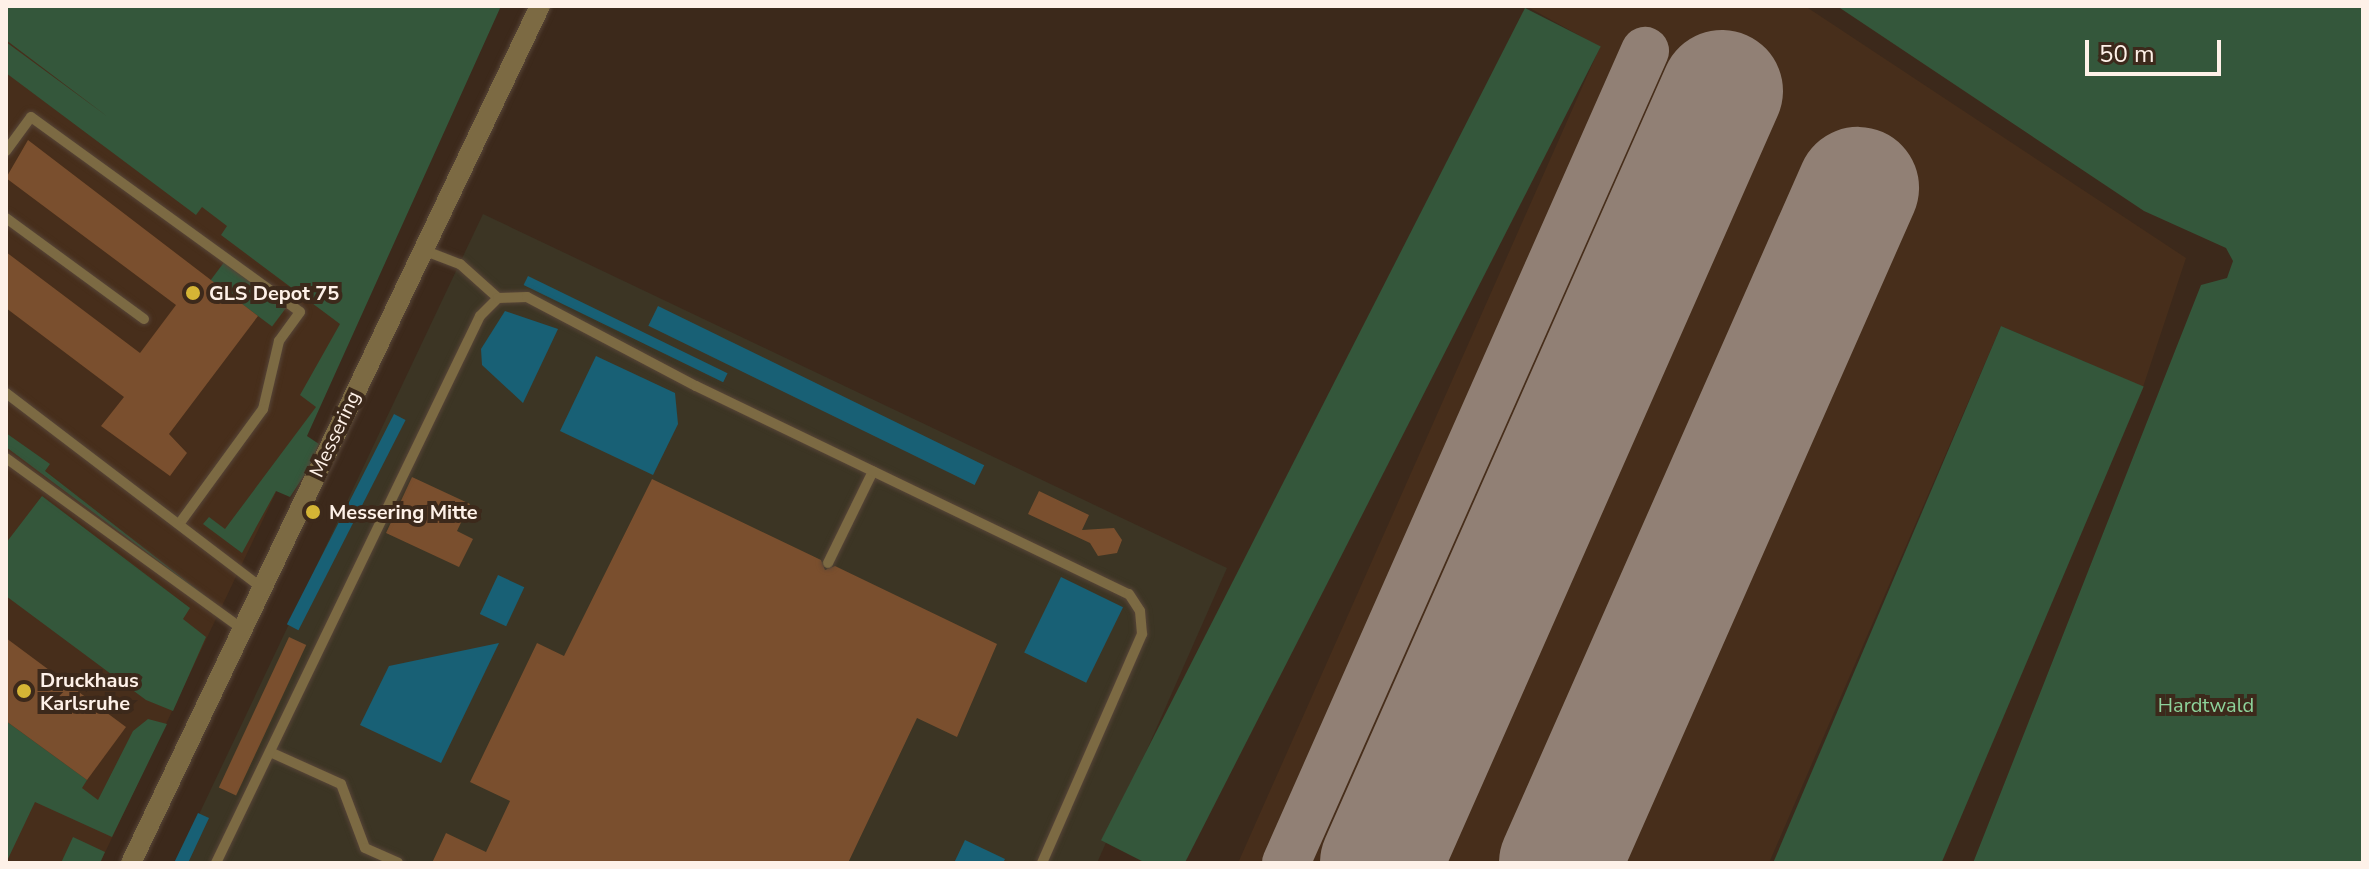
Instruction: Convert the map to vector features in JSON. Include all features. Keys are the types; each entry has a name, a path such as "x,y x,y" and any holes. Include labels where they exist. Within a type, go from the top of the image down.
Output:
{"street":[{"name":"Messering","path":"131,863 540,6"}],"lane":[{"path":"6,151 31,117 300,312 279,341 263,409 179,524"},
{"path":"6,218 144,319"},
{"path":"423,250 460,264 498,298"},
{"path":"216,863 480,316 498,298 527,297 873,471 1129,594 1140,611 1142,634 1042,863"},
{"path":"6,393 262,588"},
{"path":"6,458 242,629"},
{"path":"828,563 873,471"},
{"path":"270,752 341,784 365,848 398,863"}],"shaded area":[{"path":"6,6 364,307 100,863 6,863"},
{"path":"1526,6 1805,6 2186,258 2143,387 2001,326 1769,863 1238,863 1600,47"},
{"path":"483,214 1227,568 1097,863 176,863"}],"green space":[{"path":"6,6 501,6 307,436 319,444 307,471 290,497 276,491 242,553 203,524 209,517 225,529 316,407 300,395 340,324 221,235 227,226 202,207 196,215 6,73 6,42 108,117 6,40"},
{"name":"Hardtwald","path":"1837,6 2363,6 2363,863 1973,863 2201,285 2227,278 2233,261 2226,248 2144,211"},
{"path":"1525,8 1601,47 1185,863 1146,863 1101,840"},
{"path":"225,261 286,307 272,327 211,280"},
{"path":"2001,326 2144,387 1941,863 1773,863"},
{"path":"6,433 50,464 45,471 221,608 6,447"},
{"path":"42,496 190,608 183,619 206,637 173,711 146,700 6,596 6,543"},
{"path":"148,719 167,724 112,837 35,802 6,863 6,721 87,780 82,788 98,800 133,731"},
{"path":"73,837 105,852 100,863 61,863"}],"water":[{"path":"528,276 728,373 723,382 524,285"},
{"path":"658,306 984,465 975,485 648,326"},
{"path":"505,311 558,329 523,403 482,365 481,349"},
{"path":"596,356 675,393 678,424 653,475 560,431"},
{"path":"394,414 406,420 298,630 287,624"},
{"path":"498,575 524,587 506,626 480,614"},
{"path":"1061,577 1123,607 1086,683 1024,652"},
{"path":"499,643 441,763 360,725 389,666"},
{"path":"198,813 209,818 188,863 174,863"},
{"path":"965,840 1005,859 1003,863 954,863"}],"building":[{"name":"GLS Depot 75","path":"28,140 258,316 169,434 187,453 170,476 101,426 124,397 6,308 6,252 140,353 176,305 6,178"},
{"path":"412,477 470,504 457,531 473,539 459,567 386,533"},
{"path":"652,479 821,560 825,570 835,566 997,644 957,737 917,718 848,863 432,863 446,833 486,852 510,801 470,782 537,643 564,656"},
{"path":"1039,491 1089,515 1082,530 1114,528 1122,540 1117,553 1098,556 1090,543 1028,514"},
{"path":"289,637 306,645 236,795 219,787"},
{"path":"6,638 126,727 87,780 6,721"}],"taxiway":[{"path":"1286,863 1645,51"}],"runway":[{"path":"1381,863 1722,91"},
{"path":"1560,863 1858,188"}],"place":[{"name":"GLS Depot 75","path":"193,293"},
{"name":"Messering Mitte","path":"313,512"},
{"name":"Druckhaus Karlsruhe","path":"24,691"}]}
